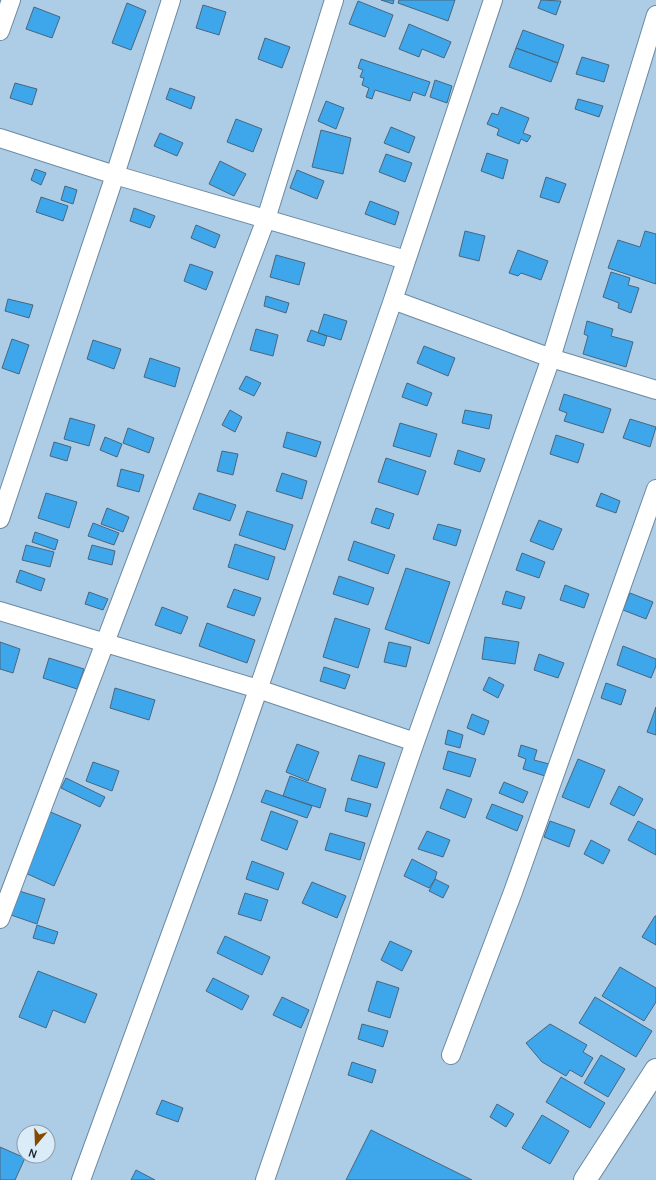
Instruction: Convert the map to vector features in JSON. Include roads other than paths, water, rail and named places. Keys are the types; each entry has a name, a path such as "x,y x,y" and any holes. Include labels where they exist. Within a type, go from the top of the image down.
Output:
{"street":[{"path":"0,31 11,0"},
{"path":"0,519 115,175 171,0"},
{"path":"0,919 266,219 334,0"},
{"path":"82,1180 224,788 393,300 493,0"},
{"path":"265,1180 415,742 552,358 656,15"},
{"path":"0,138 115,175 406,260"},
{"path":"393,300 552,358 656,390"},
{"path":"451,1055 516,885 656,489"},
{"path":"0,611 258,689 415,742"},
{"path":"585,1180 656,1070"}]}
